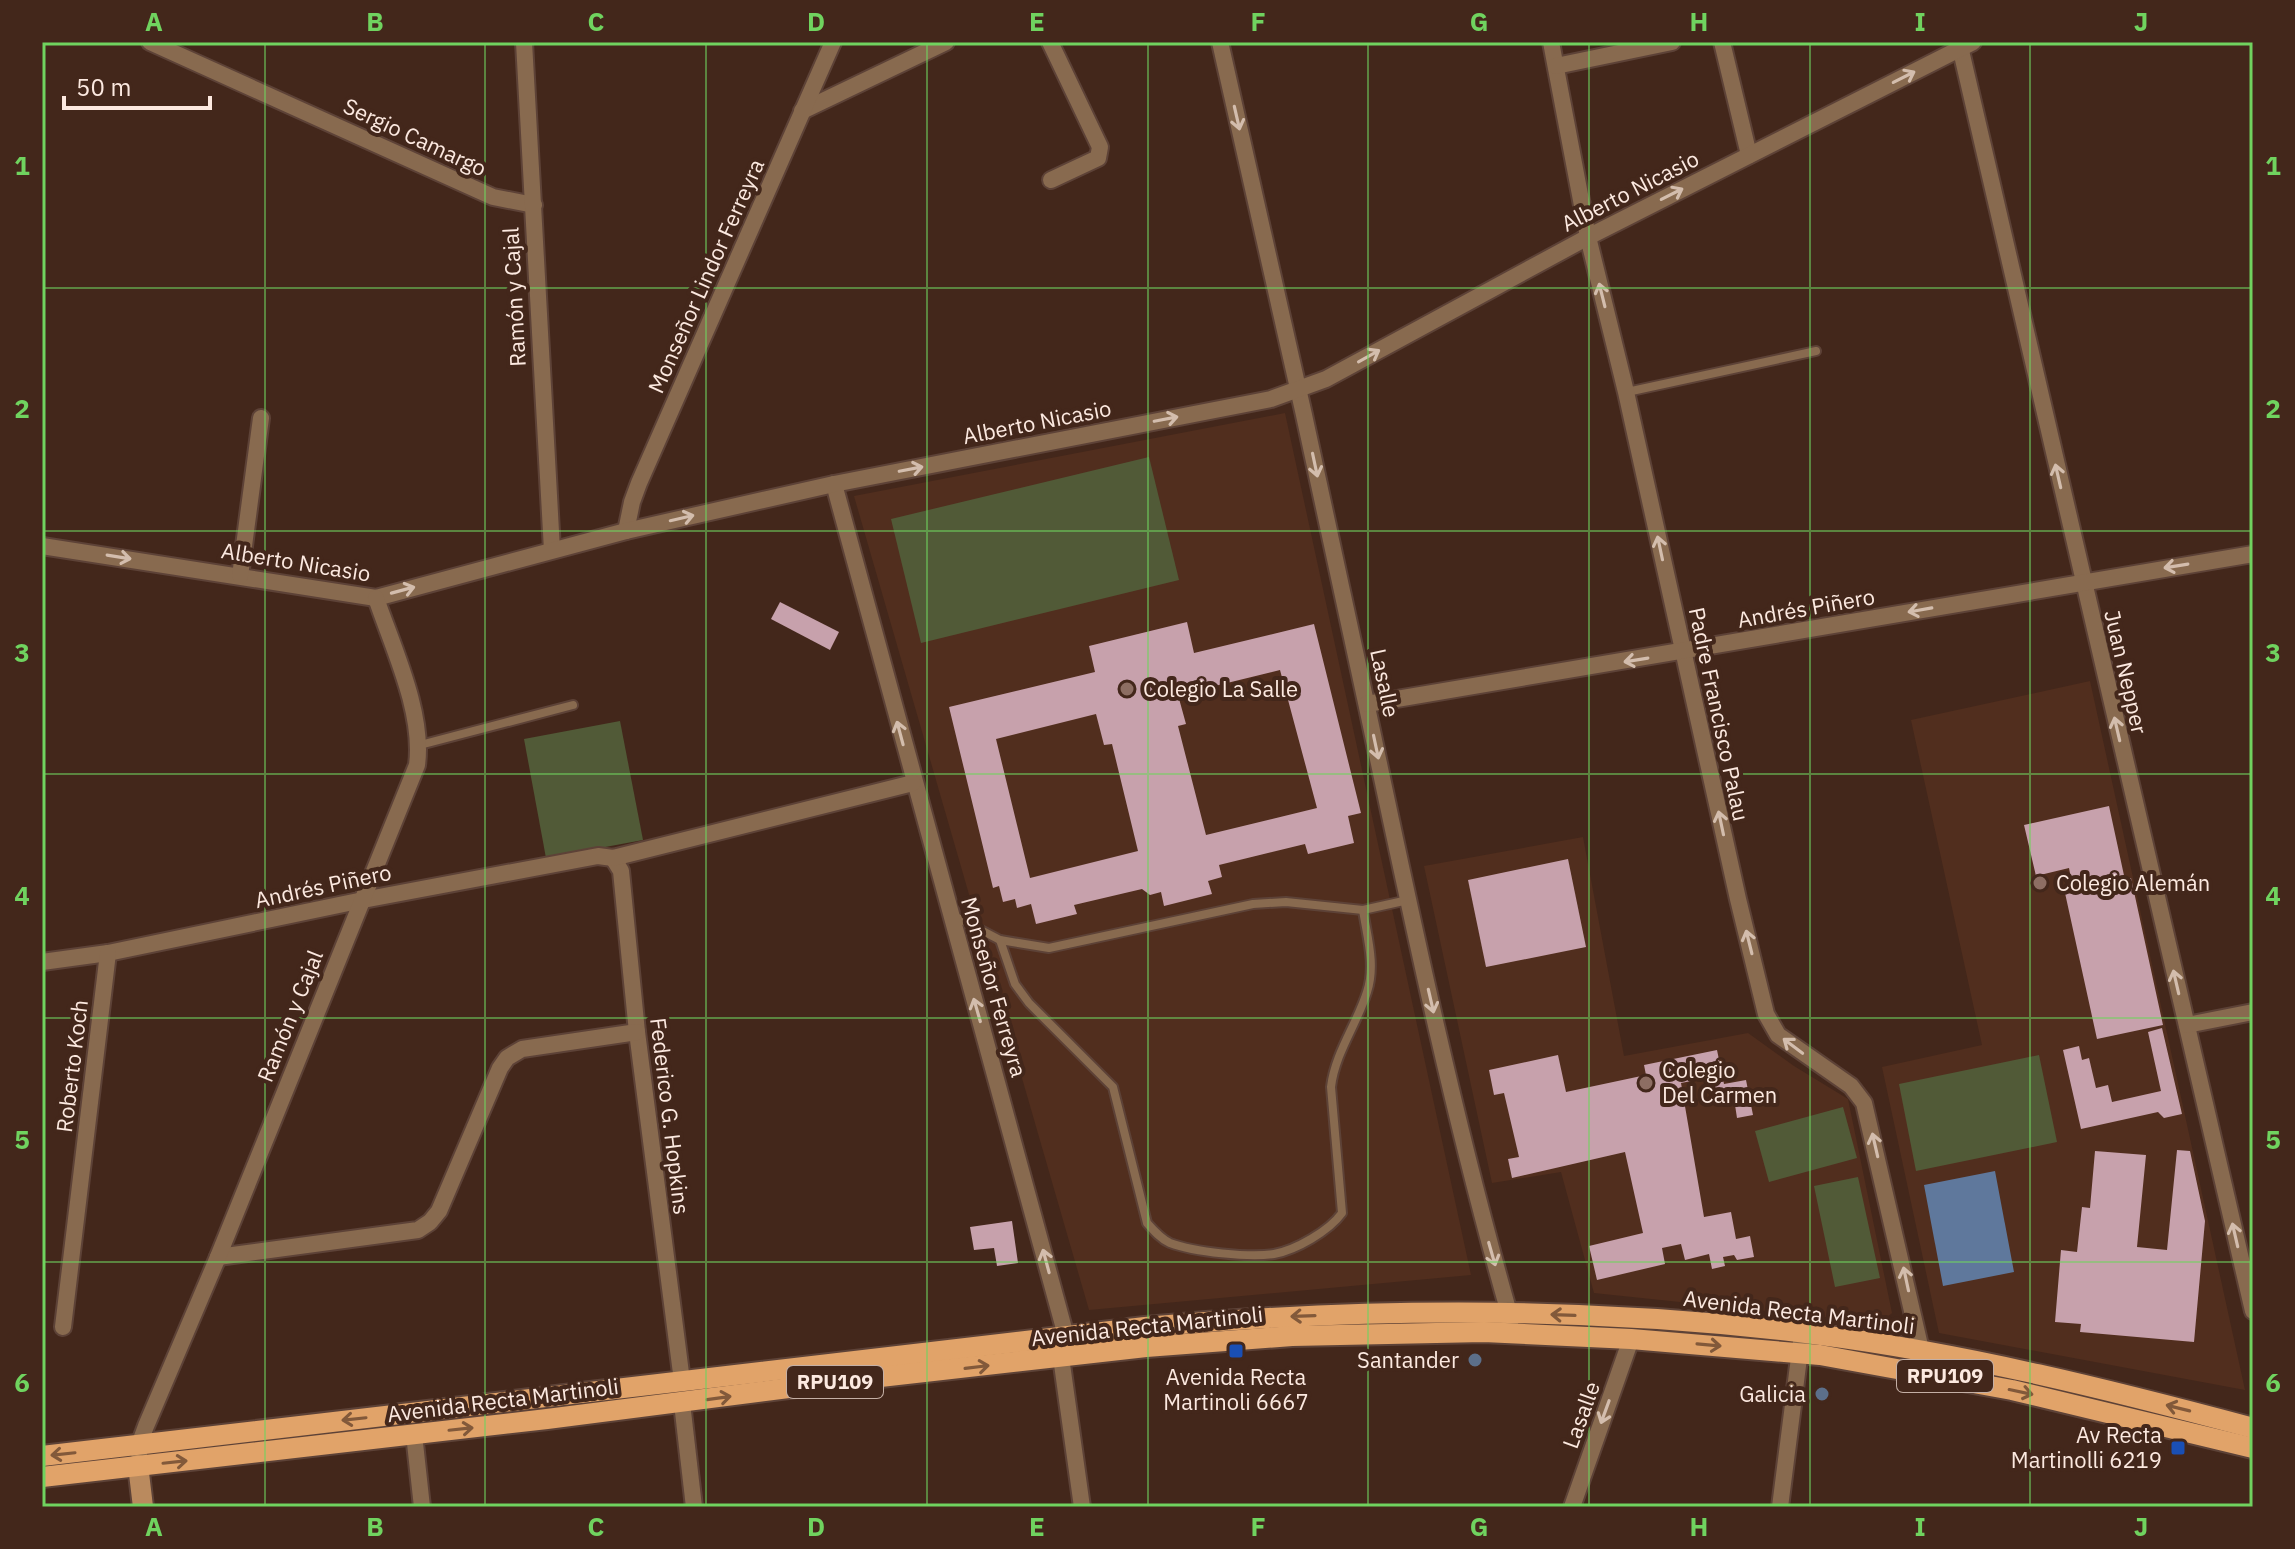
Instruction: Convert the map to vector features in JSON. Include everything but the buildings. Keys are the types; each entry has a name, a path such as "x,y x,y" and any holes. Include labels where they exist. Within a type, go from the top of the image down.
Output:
{"main road":[{"name":"Avenida Recta Martinoli","path":"42,1477 139,1455 682,1381 1066,1336 1274,1317 1510,1322 1631,1339 1801,1343 1921,1350 2094,1388 2253,1428"},
{"name":"Avenida Recta Martinoli","path":"42,1456 233,1456 836,1382 1250,1338 1510,1322 1641,1318 1801,1343 2076,1404 2253,1448"},
{"name":"Ramón y Cajal","path":"139,1455 143,1507"}],"street":[{"name":"Sergio Camargo","path":"150,42 493,197 534,205"},
{"name":"Ramón y Cajal","path":"524,42 552,550"},
{"name":"Monseñor Lindor Ferreyra","path":"626,531 639,483 833,42"},
{"path":"802,111 946,42"},
{"path":"1050,42 1100,147 1098,158 1051,180"},
{"name":"Lasalle","path":"1220,42 1408,900 1475,1193 1510,1322"},
{"name":"Padre Francisco Palau","path":"1551,42 1588,237 1626,392 1766,1014 1778,1035 1851,1086 1864,1103 1921,1350"},
{"path":"1556,66 1672,42"},
{"path":"1722,42 1749,155"},
{"name":"Alberto Nicasio","path":"42,546 376,598 626,531 834,484 1271,399 1326,379 1588,237 1964,44"},
{"name":"Juan Nepper","path":"1964,44 2082,582 2253,1311"},
{"path":"240,576 261,418"},
{"name":"Monseñor Ferreyra","path":"834,484 1066,1336 1061,1357 1082,1507"},
{"name":"Andrés Piñero","path":"1367,704 2253,554"},
{"name":"Ramón y Cajal","path":"139,1455 417,765 420,745 418,722 376,598"},
{"name":"Andrés Piñero","path":"42,962 108,953 363,900 598,856 613,858 913,783"},
{"name":"Federico G. Hopkins","path":"613,858 621,871 637,1032 682,1381"},
{"name":"Roberto Koch","path":"63,1327 108,953"},
{"path":"2187,1025 2253,1012"},
{"path":"218,1257 418,1230 439,1211 507,1058 522,1049 637,1032"},
{"name":"Lasalle","path":"1572,1507 1631,1339"},
{"path":"1780,1507 1801,1343"},
{"path":"682,1403 694,1507"},
{"path":"414,1434 422,1507"}],"lane":[{"path":"1626,392 1816,351"},
{"path":"420,745 573,705"},
{"path":"949,914 1000,940 1049,948 1253,904 1286,902 1363,910 1408,900"},
{"path":"1000,940 1015,984 1029,1003 1113,1087 1147,1223 1156,1234 1169,1243 1223,1253 1265,1255 1279,1253 1321,1234 1342,1213 1331,1087 1333,1071 1368,991 1372,966 1363,910"}],"shaded area":[{"name":"Colegio La Salle","path":"1285,413 1471,1275 1089,1310 854,496"},
{"name":"Colegio Alemán","path":"2090,681 2245,1390 1939,1333 1882,1067 1982,1045 1911,720"},
{"name":"Colegio Del Carmen","path":"1583,837 1624,1056 1748,1033 1848,1099 1892,1313 1881,1323 1594,1293 1561,1172 1492,1183 1424,866"}],"green space":[{"path":"1149,457 1179,580 921,643 891,519"},
{"path":"620,721 643,840 546,858 524,739"},
{"path":"2039,1055 2057,1142 1916,1171 1899,1084"},
{"path":"1843,1107 1857,1158 1769,1182 1755,1131"},
{"path":"1858,1177 1880,1278 1835,1287 1814,1186"}],"water":[{"path":"1995,1171 2014,1272 1943,1286 1924,1185"}],"place":[{"name":"Colegio La Salle","path":"1127,689"},
{"name":"Colegio Alemán","path":"2040,883"},
{"name":"Colegio Del Carmen","path":"1646,1083"},
{"name":"Avenida Recta Martinoli 6667","path":"1236,1351"},
{"name":"Santander","path":"1475,1360"},
{"name":"Galicia","path":"1822,1394"},
{"name":"Av Recta Martinolli 6219","path":"2178,1448"}]}
